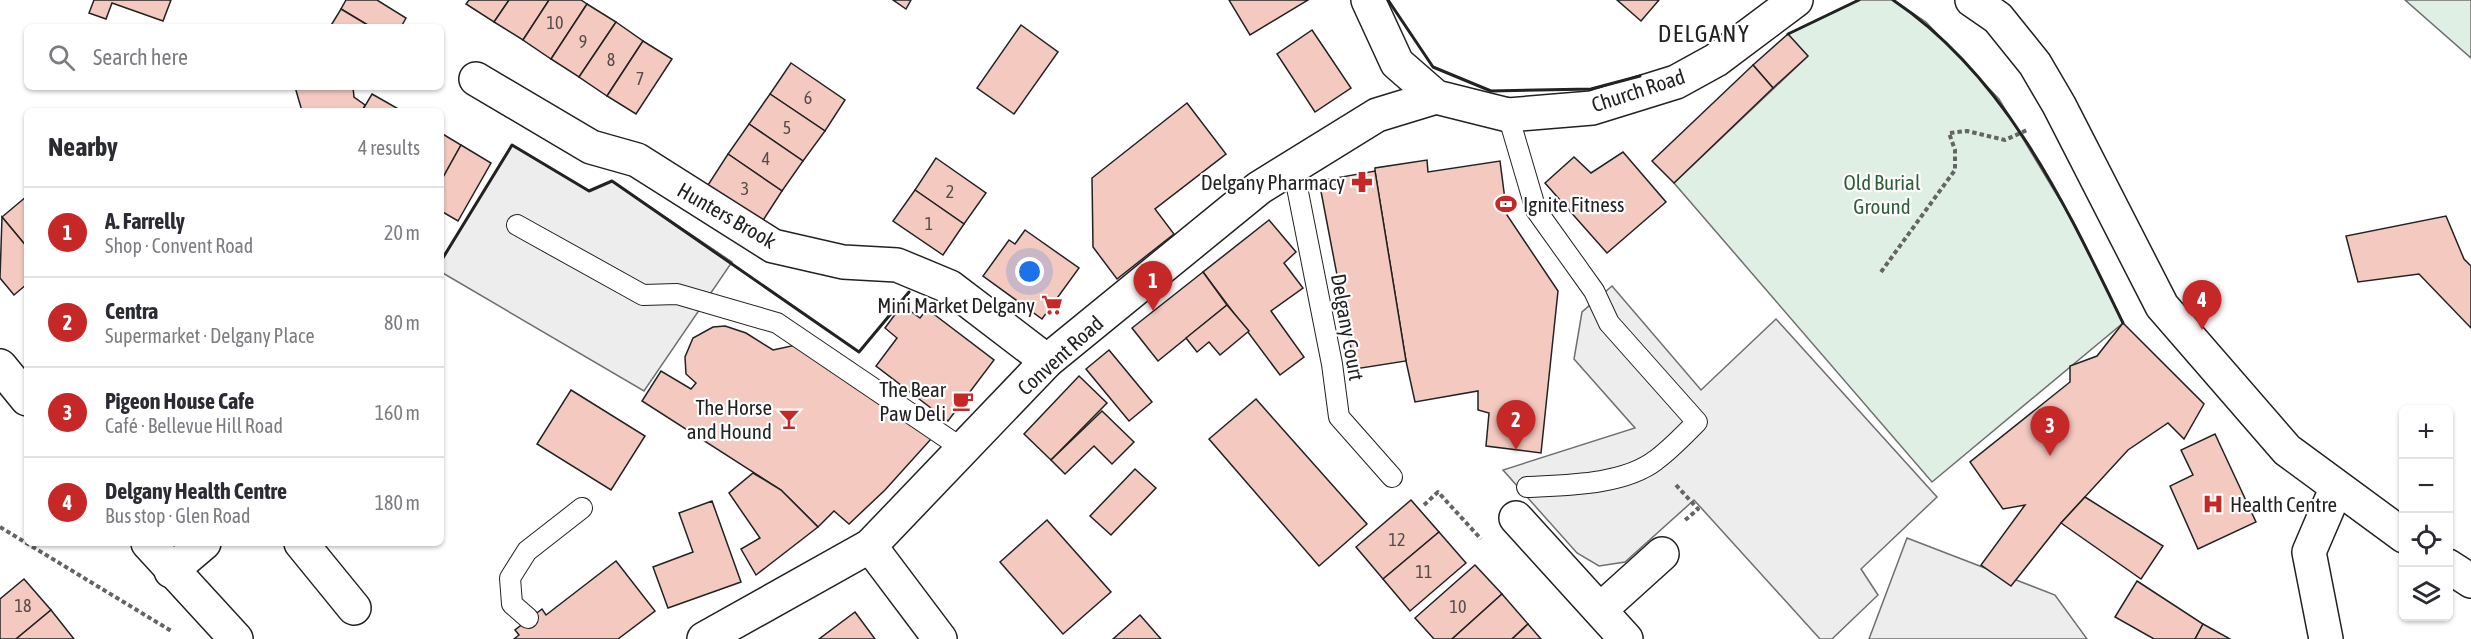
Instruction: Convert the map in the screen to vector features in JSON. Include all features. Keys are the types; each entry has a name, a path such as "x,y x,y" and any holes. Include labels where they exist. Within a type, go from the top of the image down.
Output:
{"street":[{"name":"Church Road","path":"1368,0 1397,63 1436,97 1508,114 1592,108 1676,82 1716,60 1796,0"},
{"path":"1990,6 2035,64 2059,105 2162,306 2287,450 2336,489 2399,533"},
{"name":"Hunters Brook","path":"476,79 591,147 637,160 773,246 843,262 897,265 950,287 1047,361"},
{"name":"Convent Road","path":"704,639 870,546 1047,361 1259,188 1377,116 1436,97"},
{"path":"0,366 24,395"},
{"path":"2326,639 2308,552 2336,489"},
{"path":"1516,518 1626,639"},
{"path":"150,546 171,571 236,639"},
{"path":"171,571 200,546"},
{"path":"303,546 354,608"},
{"path":"870,546 940,639"},
{"path":"1600,610 1662,554"},
{"path":"2450,567 2471,580"}],"lane":[{"path":"1508,114 1536,210 1594,291 1609,323 1697,422 1655,461 1630,472 1584,485 1527,487"},
{"name":"Delgany Court","path":"1293,167 1332,364 1339,417 1392,477"},
{"path":"517,225 643,295 677,294 777,323 963,449"},
{"path":"528,618 512,604 510,578 527,550 582,508"}],"path":[{"path":"1881,272 1955,170 1955,150 1949,133 1967,130 2005,140"},
{"path":"1655,461 1698,509 1667,537 1662,554"},
{"path":"1424,505 1438,492 1486,545 1516,518"},
{"path":"0,527 24,542"},
{"path":"31,546 175,633"}],"green space":[{"name":"Old Burial Ground","path":"1859,0 1893,0 1926,22 1999,99 2075,225 2123,323 1932,482 1674,183 1807,57 1788,34"},
{"path":"2405,0 2471,0 2471,58"}],"shaded area":[{"path":"512,145 589,191 612,181 732,262 644,391 444,274 444,256"},
{"path":"1612,286 1701,390 1776,319 1937,497 1861,569 1878,595 1832,639 1820,639 1694,500 1625,562 1599,566 1577,553 1503,470 1635,428 1574,359 1582,312"},
{"path":"1907,538 2055,595 2087,639 1869,639"}],"building":[{"path":"94,0 171,0 163,21 112,3 106,19 89,13"},
{"path":"346,0 377,0 406,18 403,24 366,24 341,9"},
{"path":"469,0 509,0 494,22 466,4"},
{"path":"509,0 549,0 523,40 494,22"},
{"path":"549,0 581,0 587,4 551,59 523,40"},
{"path":"893,0 911,0 906,9"},
{"path":"1229,0 1308,0 1250,35"},
{"path":"1617,0 1659,0 1641,21"},
{"path":"587,4 616,22 579,77 551,59"},
{"path":"341,9 366,24 332,24"},
{"path":"616,22 643,41 607,96 579,77"},
{"path":"1021,25 1058,52 1014,114 977,88"},
{"path":"1312,30 1351,88 1315,112 1277,54"},
{"path":"1788,34 1808,56 1773,88 1753,65"},
{"path":"643,41 672,59 636,114 607,96"},
{"path":"791,63 845,100 825,131 770,94"},
{"path":"1753,65 1773,88 1674,183 1652,161"},
{"path":"296,90 353,90 354,97 365,105 364,108 301,108"},
{"path":"372,94 397,108 364,108"},
{"path":"770,94 825,131 803,161 749,124"},
{"path":"1187,103 1226,154 1155,209 1174,234 1117,279 1093,247 1092,178"},
{"path":"749,124 803,161 782,191 728,154"},
{"path":"444,135 461,145 444,176"},
{"path":"461,145 491,163 458,221 444,213 444,176"},
{"path":"1623,152 1666,202 1607,253 1545,183 1574,157 1591,173"},
{"path":"728,154 782,191 762,222 708,185"},
{"path":"936,158 986,193 964,224 915,190"},
{"path":"1427,160 1428,172 1500,161 1507,215 1558,291 1541,453 1486,446 1489,413 1478,410 1478,391 1415,402 1406,361 1375,168"},
{"path":"1375,171 1406,361 1355,369 1319,181"},
{"path":"915,190 964,224 943,255 893,221"},
{"path":"24,199 24,243 2,217"},
{"path":"2446,216 2464,259 2471,266 2471,328 2419,274 2358,282 2346,236"},
{"path":"2,217 24,243 24,287 14,295 0,278"},
{"path":"1269,220 1296,252 1284,263 1303,288 1271,311 1304,357 1280,375 1203,272"},
{"path":"1025,230 1079,268 1042,319 983,276 1009,240 1015,244"},
{"path":"1203,272 1227,305 1158,361 1132,328"},
{"path":"902,305 920,318 927,309 994,360 948,421 876,366 897,338 885,328"},
{"path":"1227,305 1249,331 1220,355 1209,342 1197,352 1186,338"},
{"path":"2123,323 2204,404 2184,439 2168,423 2128,450 2061,523 2011,586 1981,565 2025,505 2003,509 1970,462 2070,382 2070,366 2097,356"},
{"name":"The Horse and Hound","path":"725,326 746,333 773,350 796,345 932,438 885,490 849,524 834,511 818,527 781,490 642,401 661,371 691,389 696,383 686,374 685,357 693,338 713,327"},
{"path":"1109,350 1152,402 1129,421 1086,369"},
{"path":"1079,376 1107,403 1051,460 1024,434"},
{"path":"571,390 645,436 611,490 537,444"},
{"path":"1256,399 1367,524 1319,566 1209,439"},
{"path":"1102,411 1134,442 1112,464 1094,446 1065,474 1051,460"},
{"name":"Health Centre","path":"2215,434 2256,522 2198,549 2170,486 2193,475 2181,450"},
{"path":"1135,469 1156,488 1111,535 1090,516"},
{"path":"753,473 781,490 818,527 756,575 741,549 760,538 729,493"},
{"path":"2085,497 2163,546 2141,579 2061,523"},
{"path":"1411,500 1439,532 1383,579 1356,547"},
{"path":"712,501 741,582 668,608 653,567 693,552 679,513"},
{"path":"1047,520 1111,592 1063,634 1000,562"},
{"path":"1439,532 1466,563 1410,611 1383,579"},
{"path":"616,561 655,611 618,639 514,639 519,635 515,630 542,609 546,615"},
{"path":"1475,565 1502,594 1452,639 1434,639 1415,618"},
{"path":"24,579 51,610 16,639 0,639 0,599"},
{"path":"2137,581 2203,624 2195,639 2154,639 2115,617"},
{"path":"1502,594 1528,624 1512,639 1452,639"},
{"path":"51,610 74,639 16,639"},
{"path":"855,612 875,639 819,639"},
{"path":"1140,615 1161,639 1113,639"},
{"path":"1528,624 1541,639 1512,639"},
{"path":"2203,624 2230,639 2195,639"}],"wall":[{"path":"1388,0 1433,67 1491,91 1591,89 1640,76"},
{"path":"1788,34 1859,0"},
{"path":"1893,0 1933,31 1968,66 2000,104 2029,145 2055,189 2123,323"},
{"path":"444,256 512,145 589,191 612,181 859,352 909,292"}],"place":[{"name":"Delgany Pharmacy","path":"1362,182"},
{"name":"Ignite Fitness","path":"1506,204"},
{"name":"Mini Market Delgany","path":"1052,305"},
{"name":"A. Farrelly","path":"1153,311"},
{"name":"Delgany Health Centre","path":"2202,330"},
{"name":"The Bear Paw Deli","path":"963,401"},
{"name":"The Horse and Hound","path":"789,419"},
{"name":"Centra","path":"1516,450"},
{"name":"Pigeon House Cafe","path":"2050,456"},
{"name":"Health Centre","path":"2213,504"}],"district":[{"name":"DELGANY","path":"1704,33"}]}
